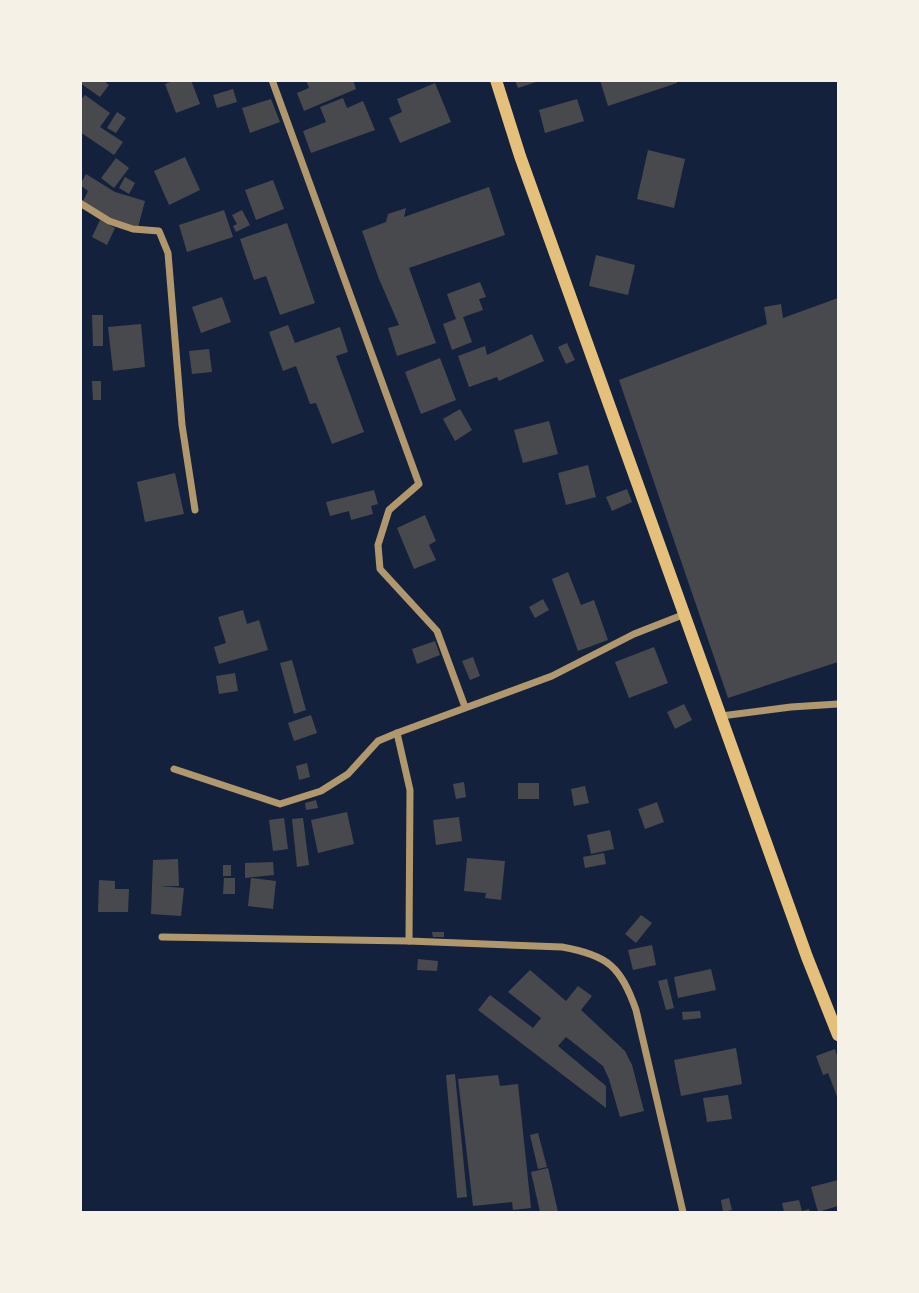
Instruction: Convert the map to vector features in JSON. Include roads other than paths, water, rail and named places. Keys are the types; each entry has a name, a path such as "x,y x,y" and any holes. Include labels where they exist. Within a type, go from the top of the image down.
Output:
{"main road":[{"path":"496,80 520,156 807,957 838,1035"}],"street":[{"path":"272,80 419,484 389,510 378,545 380,569 437,631 465,707"},
{"path":"80,204 109,221 133,229 159,231 168,253 182,425 195,510"},
{"path":"174,769 280,804 321,791 348,774 378,741 552,676 634,634 685,614"},
{"path":"721,716 838,704"},
{"path":"397,733 410,790 409,941"},
{"path":"162,937 409,941 562,947 586,951 604,960 619,972 636,1010 683,1213"}]}
